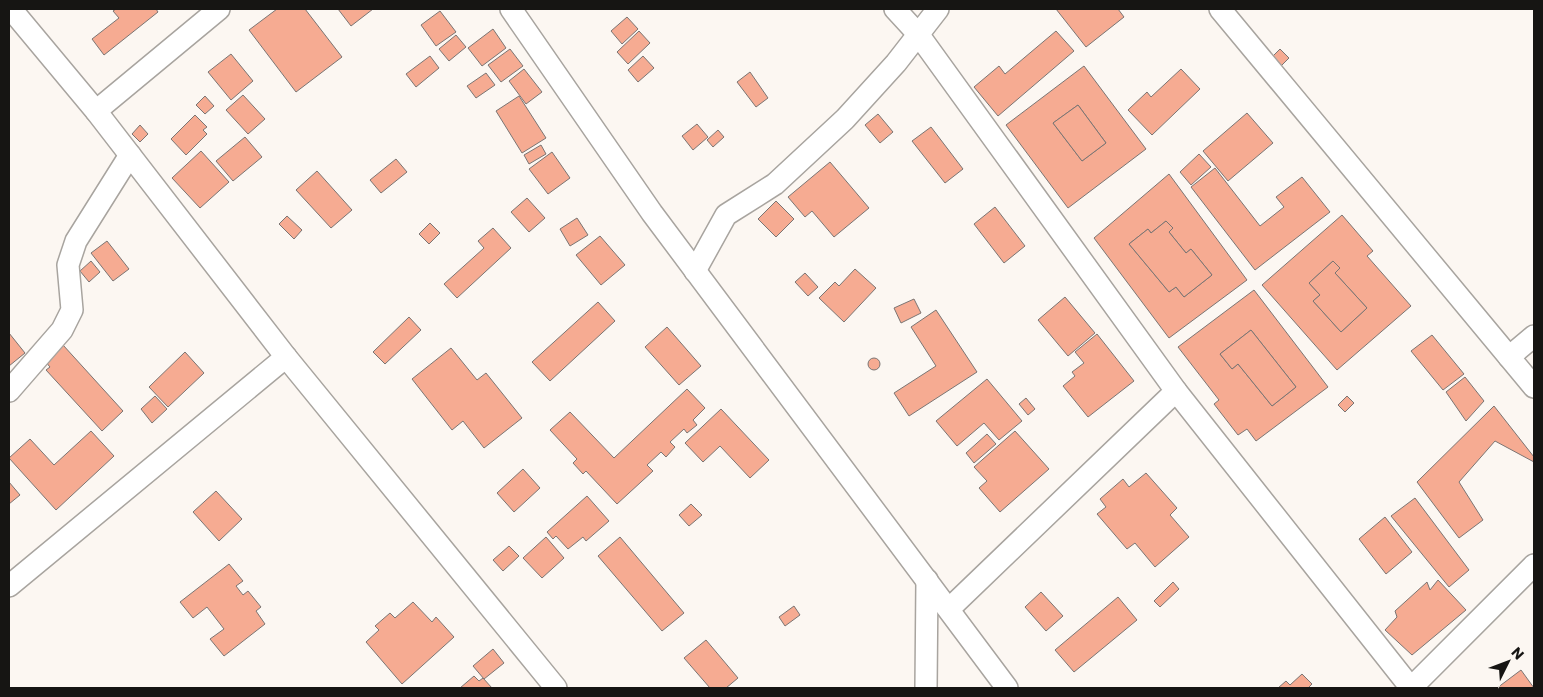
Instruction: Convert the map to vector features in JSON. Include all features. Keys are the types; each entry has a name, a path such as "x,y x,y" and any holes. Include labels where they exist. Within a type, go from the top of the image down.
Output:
{"street":[{"path":"11,9 130,154 286,357 556,688"},
{"path":"96,111 219,9"},
{"path":"511,9 652,214 1007,688"},
{"path":"895,9 918,34 1176,391 1411,688 1534,565"},
{"path":"695,271 726,215 775,184 838,126 896,63 938,9"},
{"path":"1220,9 1534,387"},
{"path":"9,390 62,330 72,310 68,265 76,241 130,154"},
{"path":"1509,357 1534,336"},
{"path":"9,586 286,357"},
{"path":"949,609 1176,391"},
{"path":"926,688 927,580"}],"building":[{"path":"116,9 156,9 158,12 104,55 92,39 119,18 113,11"},
{"path":"277,9 305,9 342,57 296,92 249,30"},
{"path":"338,9 373,9 351,26"},
{"path":"1056,9 1118,9 1124,17 1086,47"},
{"path":"440,11 456,32 436,46 421,25"},
{"path":"627,17 638,29 622,44 611,31"},
{"path":"493,29 506,48 482,66 468,48"},
{"path":"639,31 650,43 628,64 617,52"},
{"path":"1056,31 1074,51 998,116 974,87 999,66 1005,74"},
{"path":"456,35 466,47 449,61 439,49"},
{"path":"510,49 523,66 501,82 488,65"},
{"path":"1280,49 1289,58 1279,68 1270,59"},
{"path":"231,54 253,81 231,100 208,72"},
{"path":"430,56 439,68 416,87 406,74"},
{"path":"643,56 654,68 638,82 628,70"},
{"path":"1084,66 1146,149 1068,208 1006,125","holes":["1078,105 1106,143 1082,161 1053,123"]},
{"path":"524,69 542,92 526,104 509,81"},
{"path":"1181,69 1200,89 1152,135 1128,110 1147,92 1151,97"},
{"path":"750,72 768,98 756,107 737,82"},
{"path":"486,73 495,85 476,98 467,86"},
{"path":"243,95 265,119 248,134 226,110"},
{"path":"205,96 214,106 205,114 196,105"},
{"path":"519,96 546,138 522,153 496,111"},
{"path":"1078,105 1106,143 1082,161 1053,123"},
{"path":"1247,113 1273,143 1228,181 1203,151"},
{"path":"878,114 893,132 880,143 865,125"},
{"path":"195,115 207,127 203,130 207,134 186,155 171,139"},
{"path":"697,124 708,137 693,150 682,136"},
{"path":"140,125 148,134 140,142 132,134"},
{"path":"931,127 963,169 945,183 912,141"},
{"path":"718,130 724,137 713,147 707,140"},
{"path":"245,137 262,157 233,181 216,161"},
{"path":"541,145 546,154 529,164 524,155"},
{"path":"201,151 229,182 200,208 172,178"},
{"path":"552,152 570,178 548,194 529,169"},
{"path":"1199,154 1211,167 1191,185 1180,172"},
{"path":"396,159 407,172 381,193 370,180"},
{"path":"830,162 869,208 834,237 812,211 805,217 788,197"},
{"path":"1215,168 1260,226 1284,207 1276,197 1302,177 1330,212 1255,270 1191,187"},
{"path":"317,171 352,210 331,228 296,190"},
{"path":"1169,174 1247,280 1169,338 1094,238","holes":["1166,221 1173,228 1169,232 1186,253 1191,249 1212,275 1184,297 1176,287 1169,292 1129,244 1148,229 1151,233"]},
{"path":"527,198 545,218 529,232 511,212"},
{"path":"776,201 794,219 776,237 758,219"},
{"path":"995,207 1025,246 1004,263 974,224"},
{"path":"1342,215 1373,251 1367,256 1411,306 1337,370 1262,285","holes":["1333,261 1340,268 1335,273 1367,308 1341,332 1313,301 1320,295 1309,283"]},
{"path":"287,216 302,230 294,239 279,224"},
{"path":"577,218 588,235 570,246 560,229"},
{"path":"1166,221 1173,228 1169,232 1186,253 1191,249 1212,275 1184,297 1176,287 1169,292 1129,244 1148,229 1151,233"},
{"path":"430,223 440,233 429,244 419,234"},
{"path":"493,228 511,248 457,298 444,284 484,248 478,241"},
{"path":"600,236 625,265 601,285 576,255"},
{"path":"107,241 129,269 113,281 91,253"},
{"path":"91,261 100,272 89,282 80,271"},
{"path":"1333,261 1340,268 1335,273 1367,308 1341,332 1313,301 1320,295 1309,283"},
{"path":"855,269 876,288 844,322 819,298 835,282 839,286"},
{"path":"805,273 818,287 808,296 795,282"},
{"path":"1254,290 1328,387 1256,441 1247,429 1238,435 1214,404 1219,400 1178,347","holes":["1251,330 1296,387 1272,406 1238,364 1232,369 1220,354"]},
{"path":"1065,297 1095,333 1068,356 1038,320"},
{"path":"914,299 921,313 901,323 894,308"},
{"path":"598,302 615,321 550,381 532,362"},
{"path":"936,310 977,372 909,416 894,393 936,366 911,327"},
{"path":"409,317 421,330 385,364 373,352"},
{"path":"667,327 701,366 679,385 645,347"},
{"path":"1251,330 1296,387 1272,406 1238,364 1232,369 1220,354"},
{"path":"9,333 25,353 9,366"},
{"path":"1097,334 1134,381 1088,417 1063,386 1075,376 1072,372 1084,363 1075,352"},
{"path":"1432,335 1464,374 1443,390 1411,351"},
{"path":"63,345 123,411 102,431 46,370 50,367 45,361"},
{"path":"451,348 477,380 486,373 522,418 484,448 463,421 452,430 412,379"},
{"path":"185,352 204,373 168,407 149,387"},
{"path":"872,358 876,358 880,364 876,370 872,370 868,366 868,362"},
{"path":"1465,377 1484,401 1466,421 1446,392"},
{"path":"987,379 1022,421 999,440 984,423 957,446 936,421"},
{"path":"687,389 705,408 693,420 697,425 687,433 684,429 670,442 675,447 666,457 661,452 647,465 653,471 617,504 586,471 583,474 573,463 577,459 550,430 570,412 614,458"},
{"path":"155,396 167,409 152,423 141,409"},
{"path":"1347,396 1354,403 1345,412 1338,405"},
{"path":"1026,398 1035,409 1028,415 1019,404"},
{"path":"1494,406 1534,457 1534,462 1495,441 1459,482 1483,520 1459,538 1417,482"},
{"path":"721,409 769,460 750,478 720,446 703,462 685,443"},
{"path":"91,431 114,456 56,510 9,458 30,439 54,465"},
{"path":"1015,431 1049,469 1000,512 979,488 987,481 974,467"},
{"path":"987,434 996,444 974,463 966,453"},
{"path":"523,469 540,488 514,512 497,493"},
{"path":"1146,473 1177,508 1170,515 1189,537 1155,567 1135,543 1127,549 1097,514 1106,507 1100,499 1123,479 1129,487"},
{"path":"9,482 20,495 9,504"},
{"path":"216,491 242,519 219,541 193,512"},
{"path":"587,496 609,521 586,541 583,537 568,549 556,536 553,539 547,532"},
{"path":"1415,498 1469,570 1449,587 1391,516"},
{"path":"691,504 702,515 689,526 679,515"},
{"path":"1385,517 1412,552 1386,574 1359,539"},
{"path":"546,537 564,558 542,578 523,558"},
{"path":"620,537 684,613 662,631 598,556"},
{"path":"509,546 519,556 503,571 493,560"},
{"path":"229,564 243,581 236,586 243,595 248,591 261,607 256,611 265,624 224,656 210,639 224,629 207,607 193,618 180,602"},
{"path":"1438,580 1466,610 1412,655 1385,630 1397,617 1395,611 1427,582 1430,590"},
{"path":"1173,582 1179,589 1160,607 1154,601"},
{"path":"1041,592 1063,616 1046,631 1025,607"},
{"path":"1118,597 1137,620 1074,672 1055,650"},
{"path":"413,602 432,622 436,617 454,637 402,684 366,642 379,630 375,626 390,613 395,618"},
{"path":"794,606 800,615 785,626 779,617"},
{"path":"706,640 738,678 726,688 710,688 684,658"},
{"path":"493,649 504,663 484,679 473,666"},
{"path":"1521,670 1534,688 1497,688"},
{"path":"1302,674 1312,684 1308,688 1278,688 1286,681 1290,685"},
{"path":"474,676 479,681 483,678 492,688 460,688"}]}
